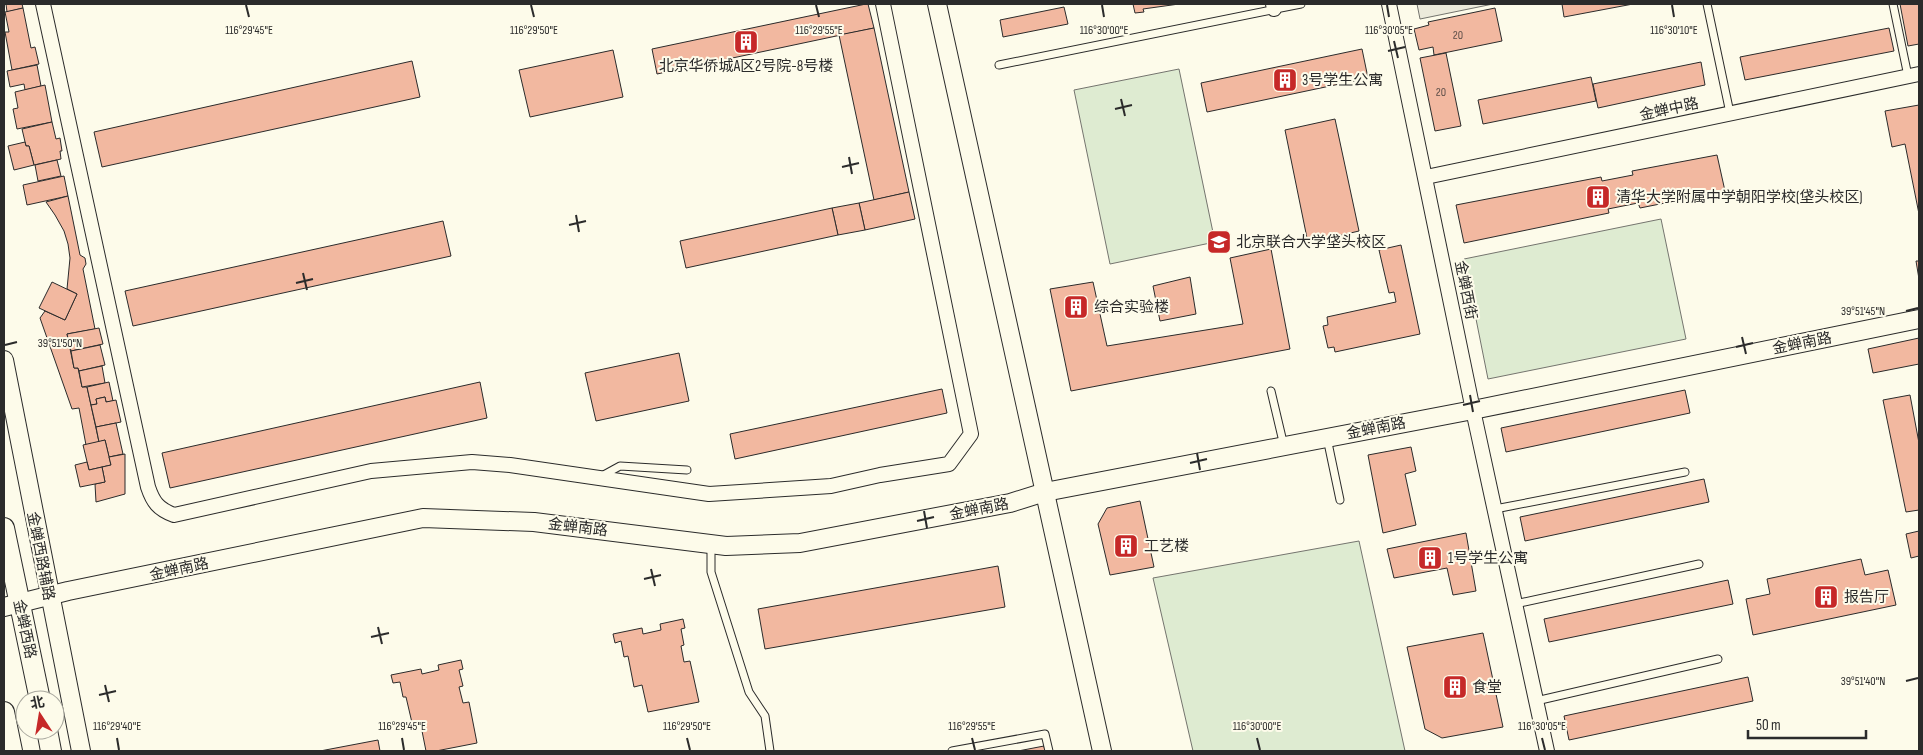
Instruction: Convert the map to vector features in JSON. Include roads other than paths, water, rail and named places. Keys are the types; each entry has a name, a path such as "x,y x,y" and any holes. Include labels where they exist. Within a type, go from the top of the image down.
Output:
{"main road":[{"name":"金蝉西路","path":"4,528 12,605 37,690"},
{"path":"4,712 12,751"}],"street":[{"path":"43,4 148,487 153,501 162,511 174,515 371,471 472,462 709,494 831,486 880,474 949,464 971,434 883,4"},
{"path":"937,4 1102,751"},
{"name":"金蝉西街","path":"1389,4 1473,410 1547,751"},
{"name":"金蝉中路","path":"1426,177 1914,75"},
{"name":"金蝉南路","path":"12,605 423,518 534,522 726,546 800,543 1010,503 1045,492 1473,410 1919,320"},
{"name":"金蝉西路辅路","path":"4,360 81,751"}],"lane":[{"path":"998,65 1273,6 1300,4"},
{"path":"1707,4 1730,113"},
{"path":"1893,4 1914,75"},
{"path":"1271,391 1284,446"},
{"path":"1327,438 1340,500"},
{"path":"597,478 620,466 687,470"},
{"path":"1494,509 1686,472"},
{"path":"711,545 712,572 748,692 765,716 770,751"},
{"path":"1515,604 1699,564"},
{"path":"1536,701 1718,659"},
{"path":"952,751 1045,734 1049,751"}],"place":[{"name":"北京华侨城A区2号院-8号楼","path":"746,42"},
{"name":"3号学生公寓","path":"1285,80"},
{"name":"清华大学附属中学朝阳学校(垡头校区)","path":"1598,197"},
{"name":"北京联合大学垡头校区","path":"1219,242"},
{"name":"综合实验楼","path":"1076,307"},
{"name":"工艺楼","path":"1126,546"},
{"name":"1号学生公寓","path":"1430,558"},
{"name":"报告厅","path":"1826,597"},
{"name":"食堂","path":"1455,687"}]}
